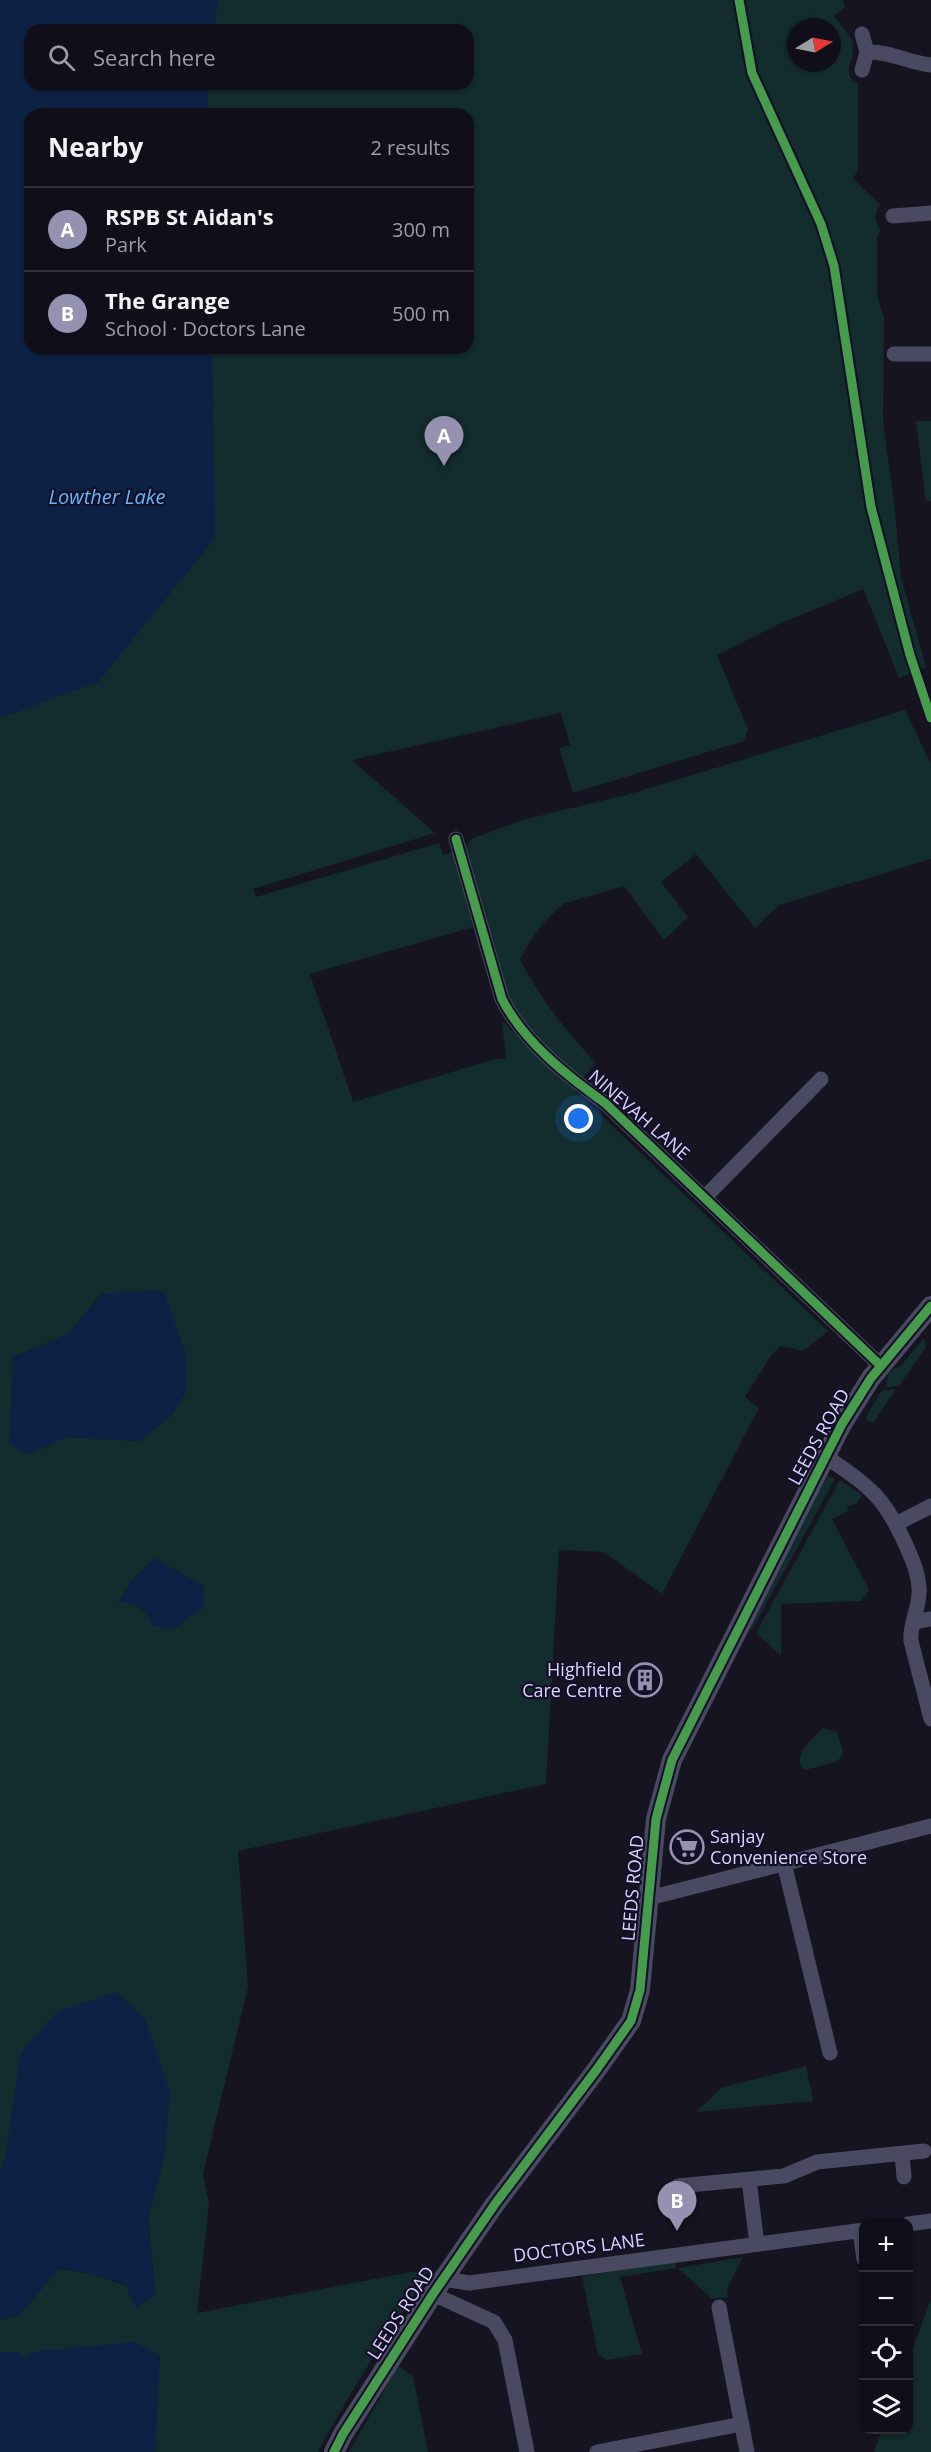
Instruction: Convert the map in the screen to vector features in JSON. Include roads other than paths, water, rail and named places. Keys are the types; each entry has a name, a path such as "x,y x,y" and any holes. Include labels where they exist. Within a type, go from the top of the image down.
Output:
{"street":[{"path":"862,34 867,52 862,70"},
{"path":"867,52 889,53 908,61 931,64"},
{"path":"893,216 931,213"},
{"path":"894,354 931,354"},
{"name":"NINEVAH LANE","path":"456,839 502,999 511,1016 525,1034 578,1083 605,1103 881,1366"},
{"path":"705,1197 821,1079"},
{"name":"LEEDS ROAD","path":"334,2452 343,2434 438,2286 495,2204 597,2070 631,2021 640,1990 656,1819 672,1760 849,1411 881,1366 931,1306"},
{"path":"825,1456 870,1488 885,1504 918,1575 920,1599 911,1641 931,1719"},
{"path":"896,1524 931,1506"},
{"path":"914,1622 931,1620"},
{"path":"649,1898 931,1826"},
{"path":"784,1863 830,2053"},
{"path":"678,2186 784,2176 817,2162 924,2151"},
{"path":"902,2154 904,2177"},
{"path":"749,2180 757,2244"},
{"path":"913,2223 931,2221"},
{"name":"DOCTORS LANE","path":"438,2286 859,2231"},
{"path":"438,2286 494,2322 505,2340 527,2452"},
{"path":"719,2307 747,2452"},
{"path":"597,2452 742,2424"}],"water":[{"name":"Lowther Lake","path":"0,0 218,0 215,24 24,24 24,90 208,90 208,108 24,108 24,354 212,354 215,538 98,682 0,718"},
{"path":"163,1290 185,1352 186,1392 173,1413 140,1441 67,1437 27,1455 9,1444 13,1357 69,1334 101,1294"},
{"path":"154,1558 204,1586 204,1607 173,1629 153,1626 140,1608 118,1602 132,1580"},
{"path":"116,1992 145,2019 170,2093 164,2158 148,2217 155,2295 136,2308 124,2284 88,2273 59,2269 19,2315 0,2320 0,2174 5,2158 21,2052 58,2011"},
{"path":"134,2342 160,2355 155,2452 0,2452 0,2353 16,2351 21,2353 21,2357 29,2357 31,2352"}],"place":[{"name":"RSPB St Aidan's","path":"444,466"},
{"name":"Highfield Care Centre","path":"645,1680"},
{"name":"Sanjay Convenience Store","path":"687,1847"},
{"name":"The Grange","path":"677,2231"}]}
